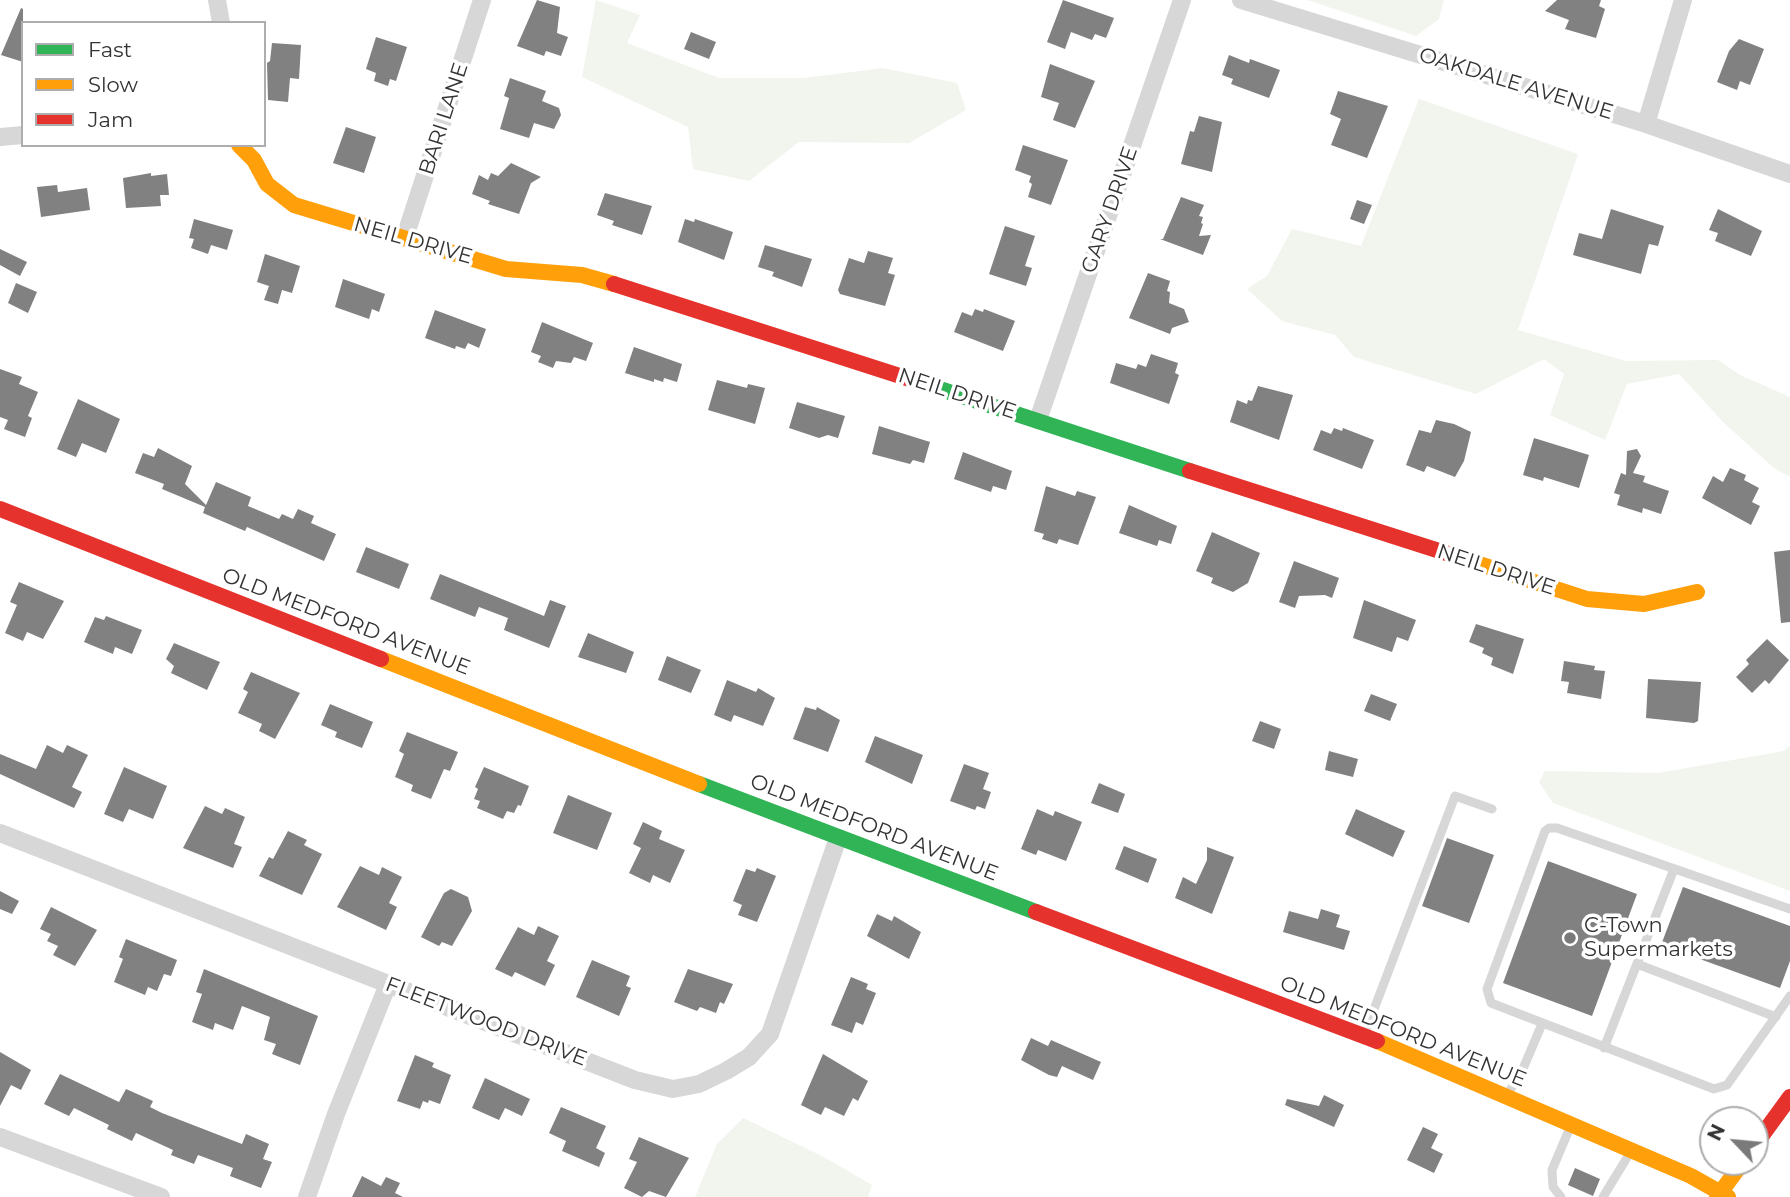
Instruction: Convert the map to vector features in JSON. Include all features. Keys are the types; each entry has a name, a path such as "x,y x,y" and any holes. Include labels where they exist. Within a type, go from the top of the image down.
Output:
{"street":[{"path":"217,0 221,21"},
{"name":"BARI LANE","path":"405,237 482,0"},
{"name":"GARY DRIVE","path":"1038,420 1182,0"},
{"name":"OAKDALE AVENUE","path":"1241,0 1646,124 1790,174"},
{"path":"1646,124 1683,0"},
{"path":"0,137 21,135"},
{"name":"NEIL DRIVE","path":"241,147 254,160 267,184 293,205 506,269 582,275 1587,599 1644,604 1697,592"},
{"name":"OLD MEDFORD AVENUE","path":"0,509 838,838 1364,1035 1691,1176 1722,1196"},
{"name":"FLEETWOOD DRIVE","path":"0,833 635,1080 673,1089 699,1084 749,1057 769,1034 838,838"},
{"path":"307,1197 388,984"},
{"path":"1769,1126 1790,1097"},
{"path":"0,1138 161,1197"},
{"path":"1722,1196 1734,1176"}],"lane":[{"path":"1364,1035 1455,796 1492,808"},
{"path":"1790,909 1557,828 1545,831 1487,989 1491,1003 1714,1089 1727,1085 1790,996"},
{"path":"1604,1048 1674,869"},
{"path":"1637,964 1776,1017"},
{"path":"1506,1097 1522,1070 1542,1024"},
{"path":"1561,1197 1553,1188 1552,1170 1571,1125"},
{"path":"1603,1197 1632,1150"}],"shaded area":[{"path":"596,0 640,15 627,43 719,78 804,78 883,68 957,83 966,110 909,143 799,142 749,181 693,169 688,127 582,77"},
{"path":"1307,0 1444,0 1439,19 1416,36"},
{"path":"1419,99 1578,154 1518,330 1626,361 1718,360 1740,375 1790,397 1790,477 1774,468 1724,423 1679,374 1627,384 1605,440 1550,415 1564,374 1544,359 1476,394 1354,357 1335,335 1282,321 1247,289 1267,276 1292,229 1361,246"},
{"path":"1790,745 1790,891 1553,803 1539,782 1545,771 1658,773 1784,751"},
{"path":"743,1118 824,1157 872,1185 868,1197 695,1197 717,1144"}],"building":[{"path":"537,0 560,7 557,33 568,37 561,56 546,51 544,56 517,46"},
{"path":"1063,0 1114,18 1106,38 1095,34 1092,40 1071,32 1065,49 1047,42"},
{"path":"1557,0 1601,0 1599,6 1605,9 1596,38 1565,29 1569,20 1545,11"},
{"path":"21,8 21,61 1,55"},
{"path":"691,32 716,42 709,59 684,49"},
{"path":"376,37 407,47 396,81 390,79 388,86 374,81 376,73 366,69"},
{"path":"1739,39 1764,49 1750,85 1740,81 1737,90 1717,82 1729,51"},
{"path":"272,43 301,45 299,79 290,78 288,102 268,100 267,63 270,61"},
{"path":"1229,55 1280,70 1269,98 1231,84 1233,79 1222,75"},
{"path":"1050,64 1095,81 1075,128 1053,120 1059,103 1041,97"},
{"path":"510,78 546,91 542,101 559,108 561,115 554,129 534,123 529,138 500,129 509,98 504,96"},
{"path":"1338,91 1388,106 1367,158 1331,145 1341,119 1330,114"},
{"path":"1199,116 1222,122 1212,172 1181,164 1190,131 1194,132"},
{"path":"346,127 376,137 364,173 333,163"},
{"path":"1023,145 1068,160 1051,205 1028,197 1032,184 1029,182 1031,176 1015,170"},
{"path":"511,163 541,177 531,183 519,214 488,204 490,201 472,194 479,175 488,180 491,173 498,176"},
{"path":"151,173 151,176 167,174 169,195 160,195 161,206 126,208 123,178"},
{"path":"57,185 58,192 87,188 90,210 41,217 37,187"},
{"path":"605,193 652,206 642,235 612,225 614,221 597,215"},
{"path":"1181,197 1204,205 1199,216 1203,217 1203,224 1199,236 1211,235 1203,255 1160,239 1163,239"},
{"path":"1357,200 1372,205 1364,224 1350,219"},
{"path":"1611,209 1664,226 1658,246 1649,244 1641,274 1573,255 1579,233 1602,239"},
{"path":"1718,209 1762,231 1751,256 1715,241 1718,233 1709,230"},
{"path":"194,219 233,230 227,250 211,245 208,254 191,248 194,239 189,238"},
{"path":"685,219 694,222 695,219 733,232 724,260 678,242"},
{"path":"1005,226 1035,236 1025,266 1032,268 1026,286 989,274"},
{"path":"765,245 812,259 802,287 772,276 774,272 758,267"},
{"path":"0,249 27,262 20,276 0,265"},
{"path":"868,251 893,258 888,273 895,275 885,306 840,294 838,290 849,258 864,263"},
{"path":"265,254 300,266 292,293 282,290 278,304 264,300 269,286 257,282"},
{"path":"1148,273 1170,281 1167,291 1170,292 1169,303 1184,309 1189,322 1172,328 1170,334 1129,318"},
{"path":"343,279 385,294 379,312 372,309 369,319 335,307"},
{"path":"16,283 37,292 28,313 8,303"},
{"path":"975,309 983,312 984,309 1015,321 1003,351 954,332 962,312 972,316"},
{"path":"435,310 486,329 479,348 468,343 465,349 456,346 455,349 425,338"},
{"path":"542,322 593,343 586,361 574,357 571,363 556,361 553,368 538,362 541,356 531,352"},
{"path":"634,347 682,364 677,382 664,378 663,382 654,379 654,382 625,373"},
{"path":"1151,354 1178,363 1175,373 1179,375 1169,404 1110,383 1116,363 1136,369 1138,364 1146,367"},
{"path":"0,369 22,377 19,384 38,392 28,416 32,418 25,437 4,429 8,420 0,417"},
{"path":"717,380 747,388 748,384 765,388 755,424 708,410"},
{"path":"1258,386 1293,395 1279,440 1230,422 1237,400 1247,404 1248,400 1252,401"},
{"path":"78,399 120,419 106,453 82,443 76,457 57,449"},
{"path":"797,402 845,416 838,438 828,435 819,438 789,428"},
{"path":"1436,420 1471,432 1464,461 1455,477 1427,466 1424,472 1406,465 1419,430 1431,433"},
{"path":"879,426 930,442 924,463 913,460 910,464 872,454"},
{"path":"1334,428 1342,431 1343,428 1374,440 1362,469 1313,450 1321,430 1331,434"},
{"path":"1534,438 1589,455 1579,488 1544,477 1543,481 1523,475"},
{"path":"158,448 192,466 185,484 206,505 216,482 251,497 248,506 279,519 282,514 293,519 298,509 314,516 311,523 336,534 324,561 247,527 245,531 203,513 205,507 162,489 164,484 135,473 143,453 154,457"},
{"path":"1637,449 1641,456 1633,473 1645,476 1643,482 1669,491 1661,514 1643,508 1642,513 1617,505 1620,495 1614,493 1621,473 1626,475 1627,451"},
{"path":"963,452 1012,471 1006,490 993,486 991,492 954,479"},
{"path":"1730,468 1746,475 1744,480 1759,488 1752,502 1760,506 1751,525 1702,498 1713,476 1723,482"},
{"path":"1046,486 1075,496 1077,491 1096,497 1078,545 1059,539 1057,544 1042,539 1044,534 1034,531"},
{"path":"1129,505 1177,526 1171,544 1159,540 1157,546 1119,533"},
{"path":"1212,532 1260,553 1248,583 1233,592 1211,583 1213,578 1196,571"},
{"path":"366,547 409,564 399,589 356,572"},
{"path":"1790,550 1790,622 1781,623 1774,552"},
{"path":"1294,561 1339,578 1332,598 1325,595 1299,596 1295,608 1279,602"},
{"path":"440,574 544,616 550,600 566,606 549,648 504,630 508,618 479,607 475,617 430,599"},
{"path":"19,582 64,601 43,639 27,632 23,641 5,633 17,605 10,602"},
{"path":"1364,600 1416,620 1408,641 1397,637 1392,652 1353,638"},
{"path":"106,616 142,630 132,654 115,647 113,654 84,642 95,617 104,620"},
{"path":"1476,624 1524,639 1513,674 1491,665 1493,658 1482,653 1484,648 1469,642"},
{"path":"588,633 634,652 626,673 578,657"},
{"path":"1767,639 1789,660 1769,684 1765,680 1752,693 1736,677 1749,664 1746,660"},
{"path":"174,643 220,662 207,690 171,673 174,666 166,659"},
{"path":"667,656 701,670 691,693 658,680"},
{"path":"1564,661 1595,666 1594,670 1605,671 1601,699 1567,693 1569,682 1561,681"},
{"path":"251,672 300,693 275,739 259,731 262,724 238,713 248,692 243,689"},
{"path":"1648,679 1701,682 1698,721 1694,723 1646,718"},
{"path":"727,680 756,692 758,688 775,698 763,726 734,715 731,722 714,715"},
{"path":"1371,694 1397,704 1390,721 1364,711"},
{"path":"330,704 373,722 362,748 335,737 337,732 321,725"},
{"path":"805,707 816,710 817,707 840,720 828,752 793,739"},
{"path":"1260,721 1281,729 1274,749 1252,741"},
{"path":"407,732 458,752 450,771 444,769 431,799 411,791 413,785 395,777 404,754 399,751"},
{"path":"875,736 923,755 912,784 865,762"},
{"path":"47,745 63,753 67,745 88,755 72,787 82,792 74,808 0,774 0,754 36,769"},
{"path":"1329,751 1358,759 1353,777 1325,770"},
{"path":"964,764 989,773 983,789 991,792 985,809 977,806 975,810 950,801"},
{"path":"124,767 167,786 153,819 129,809 123,822 104,814"},
{"path":"484,767 529,786 521,806 518,805 514,813 507,811 503,819 477,808 480,801 474,799 478,789 475,787"},
{"path":"1099,783 1125,794 1118,813 1091,803"},
{"path":"568,795 612,813 597,850 553,833"},
{"path":"205,806 222,814 225,808 245,817 234,844 242,847 233,868 183,848"},
{"path":"1037,809 1053,816 1055,811 1082,822 1066,861 1038,850 1036,855 1021,849"},
{"path":"1356,809 1405,831 1393,857 1345,834"},
{"path":"643,822 662,831 659,839 685,850 670,883 653,875 650,883 629,873 641,848 633,844"},
{"path":"288,831 307,840 304,845 322,854 302,895 259,876 269,857 273,859"},
{"path":"1447,838 1494,855 1469,923 1422,906"},
{"path":"1124,846 1157,859 1148,883 1115,869"},
{"path":"1207,847 1234,857 1212,914 1175,898 1183,877 1196,884 1207,860"},
{"name":"C‑Town Supermarkets","path":"1548,861 1637,894 1592,1016 1503,983"},
{"path":"360,866 379,875 382,867 402,877 389,903 397,907 386,930 337,907"},
{"path":"757,868 776,876 757,922 738,915 742,905 733,901 746,869 755,872"},
{"path":"1683,887 1790,926 1790,961 1780,988 1661,945"},
{"path":"451,889 468,897 472,911 452,946 442,942 439,946 421,937 444,893"},
{"path":"0,891 19,901 12,914 0,909"},
{"path":"51,907 97,930 75,966 53,955 58,946 47,941 51,934 40,929"},
{"path":"1321,909 1340,915 1336,927 1350,931 1344,950 1283,932 1289,911 1318,919"},
{"path":"877,914 892,921 894,916 921,932 909,959 867,936"},
{"path":"538,926 559,936 547,961 555,965 545,986 515,972 512,977 495,969 518,927 534,935"},
{"path":"126,939 177,960 171,976 164,974 157,991 148,987 145,995 114,982 123,959 119,957"},
{"path":"592,960 630,976 626,986 631,988 619,1016 576,997"},
{"path":"204,969 318,1016 300,1065 272,1054 276,1044 264,1040 270,1017 242,1006 233,1030 215,1023 213,1030 192,1022 202,994 196,992"},
{"path":"688,969 733,984 724,1004 720,1002 716,1013 700,1007 697,1011 674,1002"},
{"path":"851,977 868,984 866,989 876,993 863,1025 856,1022 852,1033 831,1025"},
{"path":"1031,1038 1048,1046 1051,1040 1101,1062 1093,1080 1062,1066 1057,1077 1049,1075 1021,1060"},
{"path":"0,1052 31,1070 21,1090 11,1085 0,1106"},
{"path":"823,1054 868,1081 858,1101 853,1098 844,1116 825,1107 821,1115 801,1105"},
{"path":"415,1055 434,1063 432,1067 451,1075 440,1104 423,1101 420,1109 397,1101"},
{"path":"60,1074 119,1102 126,1089 153,1101 150,1107 162,1113 242,1144 246,1134 269,1144 263,1159 272,1162 261,1188 230,1176 233,1168 198,1155 194,1164 171,1155 173,1150 136,1133 132,1141 107,1129 109,1125 74,1108 69,1116 44,1104"},
{"path":"485,1078 530,1099 522,1116 505,1108 499,1120 472,1108"},
{"path":"1324,1095 1344,1105 1334,1127 1285,1105 1287,1099 1319,1106"},
{"path":"561,1107 606,1126 596,1148 605,1153 599,1167 562,1151 566,1141 549,1133"},
{"path":"1423,1127 1438,1134 1431,1148 1443,1154 1434,1173 1407,1160"},
{"path":"639,1137 689,1158 666,1197 649,1191 642,1197 624,1188 637,1162 629,1159"},
{"path":"1575,1168 1600,1179 1593,1196 1568,1185"},
{"path":"362,1176 381,1186 386,1177 400,1183 395,1193 403,1197 352,1197"}],"traffic: fast":[{"path":"928,385 1190,471"},
{"path":"699,784 1036,912"}],"traffic: slow":[{"path":"241,147 254,160 267,184 294,205 506,269 582,275 614,284"},
{"path":"1452,555 1587,599 1644,604 1697,592"},
{"path":"381,659 699,784"},
{"path":"1377,1041 1691,1176 1728,1197"},
{"path":"1717,1197 1733,1176"}],"traffic: jam":[{"path":"614,284 928,385"},
{"path":"1190,471 1452,555"},
{"path":"0,509 381,659"},
{"path":"1036,912 1377,1041"},
{"path":"1769,1126 1790,1097"}],"place":[{"name":"C‑Town Supermarkets","path":"1570,938"}]}
